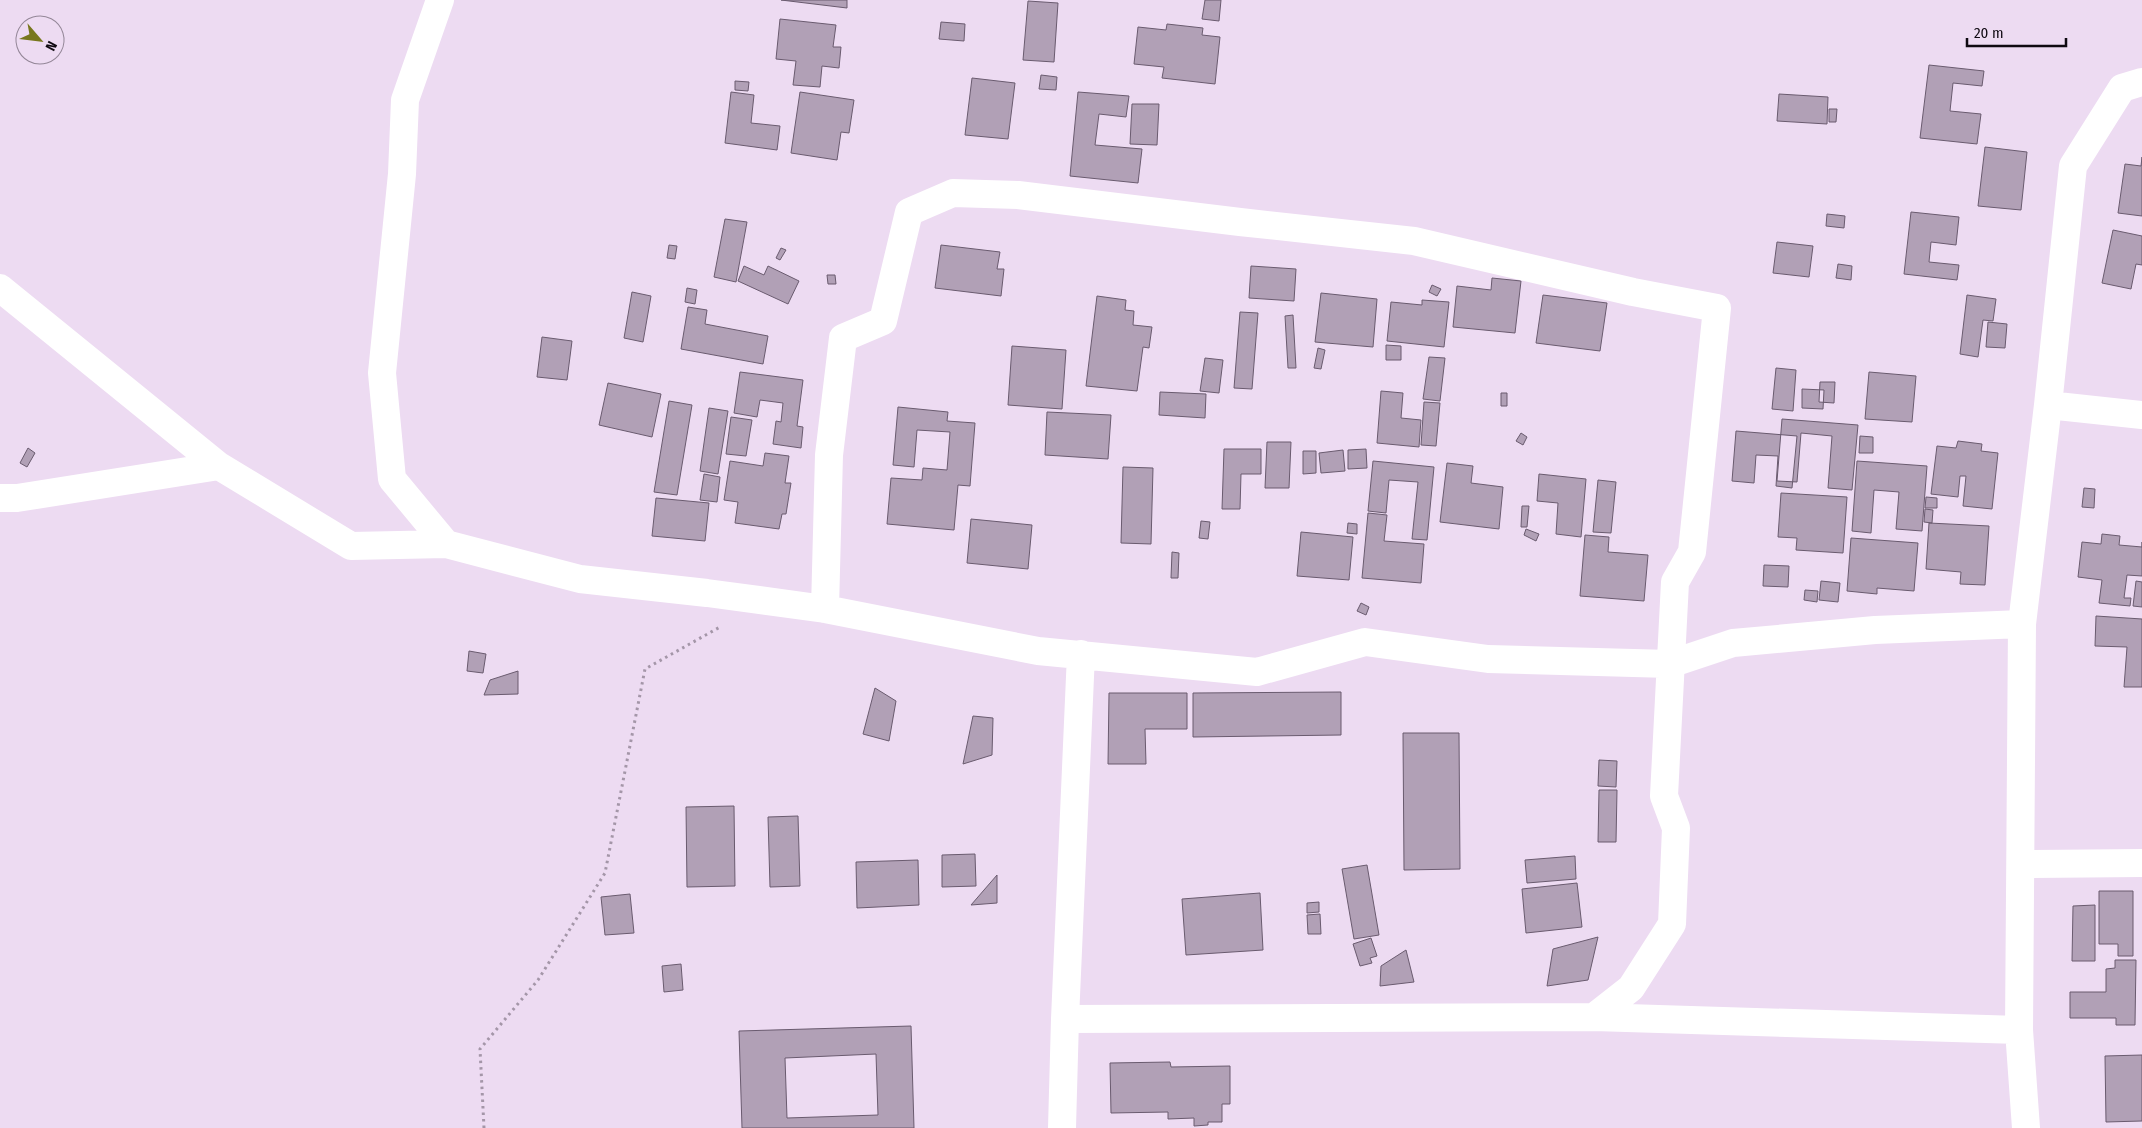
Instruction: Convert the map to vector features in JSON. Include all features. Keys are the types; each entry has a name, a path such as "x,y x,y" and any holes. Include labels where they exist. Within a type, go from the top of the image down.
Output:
{"street":[{"path":"440,0 405,100 402,174 382,373 392,478 446,544"},
{"path":"2026,1128 2019,1030 2022,864 2022,624 2048,405 2073,166 2122,88 2142,82"},
{"path":"825,609 829,455 843,338 883,321 909,212 953,193 1018,195 1414,241 1633,292 1718,308 1692,552 1675,582 1664,796 1676,828 1672,924 1631,988 1594,1017"},
{"path":"0,288 219,466 351,546 446,544 580,579 707,593 825,609 1038,651 1257,672 1365,642 1488,659 1670,664 1733,643 1875,630 2022,624"},
{"path":"2048,405 2142,415"},
{"path":"0,498 17,498 219,466"},
{"path":"1062,1128 1081,654"},
{"path":"2022,864 2142,863"},
{"path":"1065,1019 1594,1017 2019,1030"}],"path":[{"path":"484,1128 480,1049 538,980 605,873 645,669 723,625"}],"building":[{"path":"781,0 847,0 847,8"},
{"path":"1205,0 1221,0 1219,21 1202,19"},
{"path":"1028,1 1058,3 1054,62 1023,60"},
{"path":"780,19 836,25 833,47 841,47 839,68 822,66 820,87 793,85 796,61 776,59"},
{"path":"941,22 965,24 964,41 939,39"},
{"path":"1167,24 1203,28 1202,35 1220,37 1215,84 1162,78 1164,67 1134,64 1138,27 1166,30"},
{"path":"1929,65 1984,71 1982,86 1953,83 1950,111 1981,114 1977,144 1920,138"},
{"path":"1041,75 1057,77 1056,90 1039,89"},
{"path":"972,78 1015,83 1008,139 965,135"},
{"path":"735,81 749,82 748,91 735,90"},
{"path":"731,92 754,95 751,123 780,126 777,150 725,143"},
{"path":"800,92 854,100 849,133 841,132 837,160 791,153"},
{"path":"1078,92 1129,96 1126,117 1099,114 1095,145 1142,149 1138,183 1070,176"},
{"path":"1779,94 1828,97 1827,124 1777,121"},
{"path":"1132,104 1159,104 1157,145 1130,144"},
{"path":"1829,109 1837,109 1836,122 1829,122"},
{"path":"1985,147 2027,152 2021,210 1978,206"},
{"path":"2142,157 2142,216 2118,213 2125,164 2141,166"},
{"path":"1911,212 1959,217 1956,245 1931,242 1929,262 1959,265 1957,280 1904,274"},
{"path":"1827,214 1845,216 1844,228 1826,226"},
{"path":"725,219 747,222 736,282 714,277"},
{"path":"2113,230 2142,236 2142,265 2136,264 2131,289 2102,283"},
{"path":"1777,242 1813,246 1809,277 1773,273"},
{"path":"669,245 677,246 675,259 667,258"},
{"path":"941,245 1000,252 997,269 1004,269 1001,296 935,288"},
{"path":"781,248 786,250 780,260 776,258"},
{"path":"1838,264 1852,266 1851,280 1836,278"},
{"path":"744,266 764,275 768,266 799,281 788,304 738,281"},
{"path":"1251,266 1296,269 1294,301 1249,298"},
{"path":"827,275 835,275 836,284 828,284"},
{"path":"1492,278 1521,281 1515,333 1453,327 1457,286 1491,290"},
{"path":"1432,285 1441,289 1437,296 1429,292"},
{"path":"687,288 697,290 695,304 685,302"},
{"path":"632,292 651,296 643,342 624,338"},
{"path":"1321,293 1377,299 1373,347 1315,342"},
{"path":"1543,295 1607,303 1600,351 1536,343"},
{"path":"1967,295 1996,299 1993,321 1983,320 1978,357 1960,354"},
{"path":"1097,296 1126,300 1125,310 1134,311 1133,325 1152,327 1149,348 1143,347 1137,391 1086,386"},
{"path":"1422,300 1449,302 1444,347 1387,341 1391,302 1422,305"},
{"path":"688,307 707,310 705,324 768,336 763,364 681,349"},
{"path":"1240,312 1258,313 1252,389 1234,388"},
{"path":"1293,315 1296,368 1288,368 1285,316"},
{"path":"1988,322 2007,324 2005,348 1986,347"},
{"path":"542,337 572,341 567,380 537,377"},
{"path":"1386,345 1401,346 1401,360 1386,360"},
{"path":"1012,346 1066,350 1062,409 1008,405"},
{"path":"1318,348 1325,350 1321,369 1314,368"},
{"path":"1429,357 1445,358 1440,401 1423,399"},
{"path":"1205,358 1223,360 1219,393 1200,391"},
{"path":"1776,368 1796,370 1793,411 1772,409"},
{"path":"740,372 803,380 797,426 803,427 801,448 773,444 776,421 781,422 783,403 760,400 757,417 734,413"},
{"path":"1869,372 1916,376 1912,422 1865,419"},
{"path":"1820,382 1835,382 1834,403 1819,402"},
{"path":"608,383 661,394 652,437 599,425"},
{"path":"1802,389 1824,390 1823,409 1802,408"},
{"path":"1381,391 1403,393 1401,418 1421,420 1419,447 1377,443"},
{"path":"1160,392 1206,394 1205,418 1159,415"},
{"path":"1501,393 1507,393 1507,406 1501,406"},
{"path":"669,401 692,405 677,495 654,492"},
{"path":"1424,402 1440,403 1436,446 1421,445"},
{"path":"898,407 948,412 947,421 975,423 970,486 958,485 954,530 887,524 891,478 922,480 923,468 947,470 950,432 917,430 914,467 893,465"},
{"path":"709,408 728,411 718,474 700,471"},
{"path":"1047,412 1111,415 1108,459 1045,455"},
{"path":"731,417 752,420 746,456 726,454"},
{"path":"1782,419 1858,425 1852,490 1828,488 1832,436 1801,433 1797,482 1777,481"},
{"path":"1736,431 1797,436 1792,488 1776,486 1778,456 1756,455 1754,483 1732,481"},
{"path":"1521,433 1527,437 1523,445 1516,441"},
{"path":"1860,436 1873,437 1873,453 1859,453"},
{"path":"1958,441 1982,444 1981,451 1998,453 1992,509 1963,506 1966,476 1960,476 1958,497 1931,494 1937,446 1956,448"},
{"path":"1267,442 1291,442 1289,488 1265,488"},
{"path":"28,448 35,453 27,467 20,463"},
{"path":"1224,449 1261,449 1261,474 1241,474 1240,509 1222,509"},
{"path":"1366,449 1367,468 1348,469 1348,450"},
{"path":"1343,450 1345,471 1321,473 1319,453"},
{"path":"1303,451 1316,451 1316,473 1303,474"},
{"path":"765,453 789,456 785,483 791,483 786,514 782,514 779,529 735,523 738,502 724,500 730,461 763,466"},
{"path":"1373,461 1434,467 1427,540 1412,539 1418,482 1389,480 1386,513 1368,511"},
{"path":"1857,461 1927,466 1922,531 1896,529 1899,492 1874,490 1871,533 1852,531"},
{"path":"1447,463 1473,466 1471,483 1503,487 1499,529 1440,522"},
{"path":"1123,467 1153,468 1151,544 1121,543"},
{"path":"704,474 720,477 717,502 700,500"},
{"path":"1539,474 1586,479 1581,537 1556,534 1558,503 1537,501"},
{"path":"1598,480 1616,482 1611,533 1593,532"},
{"path":"2084,488 2095,489 2094,508 2082,507"},
{"path":"1781,493 1847,497 1843,553 1796,550 1797,538 1778,537"},
{"path":"1926,497 1937,498 1937,508 1925,508"},
{"path":"656,498 709,503 705,541 652,536"},
{"path":"1522,506 1529,506 1527,527 1521,527"},
{"path":"1925,509 1933,510 1932,523 1924,522"},
{"path":"1368,513 1387,515 1384,541 1424,544 1421,583 1362,578"},
{"path":"971,519 1032,525 1028,569 967,563"},
{"path":"1201,521 1210,522 1208,539 1199,538"},
{"path":"1348,523 1357,524 1357,534 1347,533"},
{"path":"1929,523 1989,526 1985,585 1960,584 1961,572 1926,569"},
{"path":"1526,529 1539,534 1536,541 1524,535"},
{"path":"1301,532 1353,537 1349,580 1297,576"},
{"path":"2102,534 2120,536 2119,545 2142,547 2142,576 2127,575 2124,598 2131,598 2130,606 2099,603 2102,580 2078,577 2082,542 2101,544"},
{"path":"1585,535 1609,537 1608,552 1648,555 1644,601 1580,596"},
{"path":"1851,538 1918,543 1914,591 1877,588 1877,594 1847,591"},
{"path":"1172,552 1179,553 1178,578 1171,578"},
{"path":"1764,565 1789,566 1788,587 1763,586"},
{"path":"1821,581 1840,583 1838,602 1819,600"},
{"path":"2136,581 2142,582 2142,607 2133,606"},
{"path":"1805,590 1818,591 1817,602 1804,600"},
{"path":"1361,603 1369,607 1366,615 1357,611"},
{"path":"2096,616 2142,619 2142,687 2124,687 2127,647 2095,646"},
{"path":"469,651 486,654 483,673 467,671"},
{"path":"518,671 518,694 484,695 490,680"},
{"path":"875,688 896,701 889,741 863,734"},
{"path":"1341,692 1341,735 1193,737 1193,693"},
{"path":"1109,693 1187,693 1187,729 1145,729 1146,764 1108,764"},
{"path":"973,716 993,718 992,755 963,764"},
{"path":"1403,733 1459,733 1460,869 1404,870"},
{"path":"1599,760 1617,761 1616,787 1598,786"},
{"path":"1599,790 1617,790 1616,842 1598,842"},
{"path":"734,806 735,886 687,887 686,807"},
{"path":"798,816 800,886 770,887 768,817"},
{"path":"975,854 976,886 942,887 942,855"},
{"path":"1575,856 1576,879 1527,883 1525,860"},
{"path":"918,860 919,905 857,908 856,862"},
{"path":"1367,865 1379,935 1354,939 1342,869"},
{"path":"997,875 997,903 971,905"},
{"path":"1577,883 1582,927 1526,933 1522,889"},
{"path":"2099,891 2133,891 2133,956 2118,956 2118,944 2099,944"},
{"path":"1260,893 1263,950 1186,955 1182,899"},
{"path":"630,894 634,933 605,935 601,897"},
{"path":"1319,902 1319,912 1307,913 1307,903"},
{"path":"2095,905 2095,961 2072,961 2073,906"},
{"path":"1320,914 1321,934 1308,934 1307,915"},
{"path":"1598,937 1588,980 1547,986 1553,949"},
{"path":"1371,938 1377,956 1370,958 1372,963 1360,966 1353,944"},
{"path":"1406,950 1414,982 1380,986 1381,966"},
{"path":"2115,960 2136,960 2135,1025 2116,1025 2116,1018 2070,1018 2070,992 2106,992 2106,969 2115,968"},
{"path":"681,964 683,990 664,992 662,966"},
{"path":"911,1026 914,1128 742,1128 739,1031","holes":["876,1054 878,1115 787,1118 785,1058"]},
{"path":"2142,1055 2142,1121 2106,1122 2105,1056"},
{"path":"1170,1062 1171,1067 1230,1066 1230,1104 1222,1104 1222,1122 1208,1122 1208,1125 1194,1126 1194,1118 1168,1119 1168,1112 1111,1113 1110,1063"}]}
